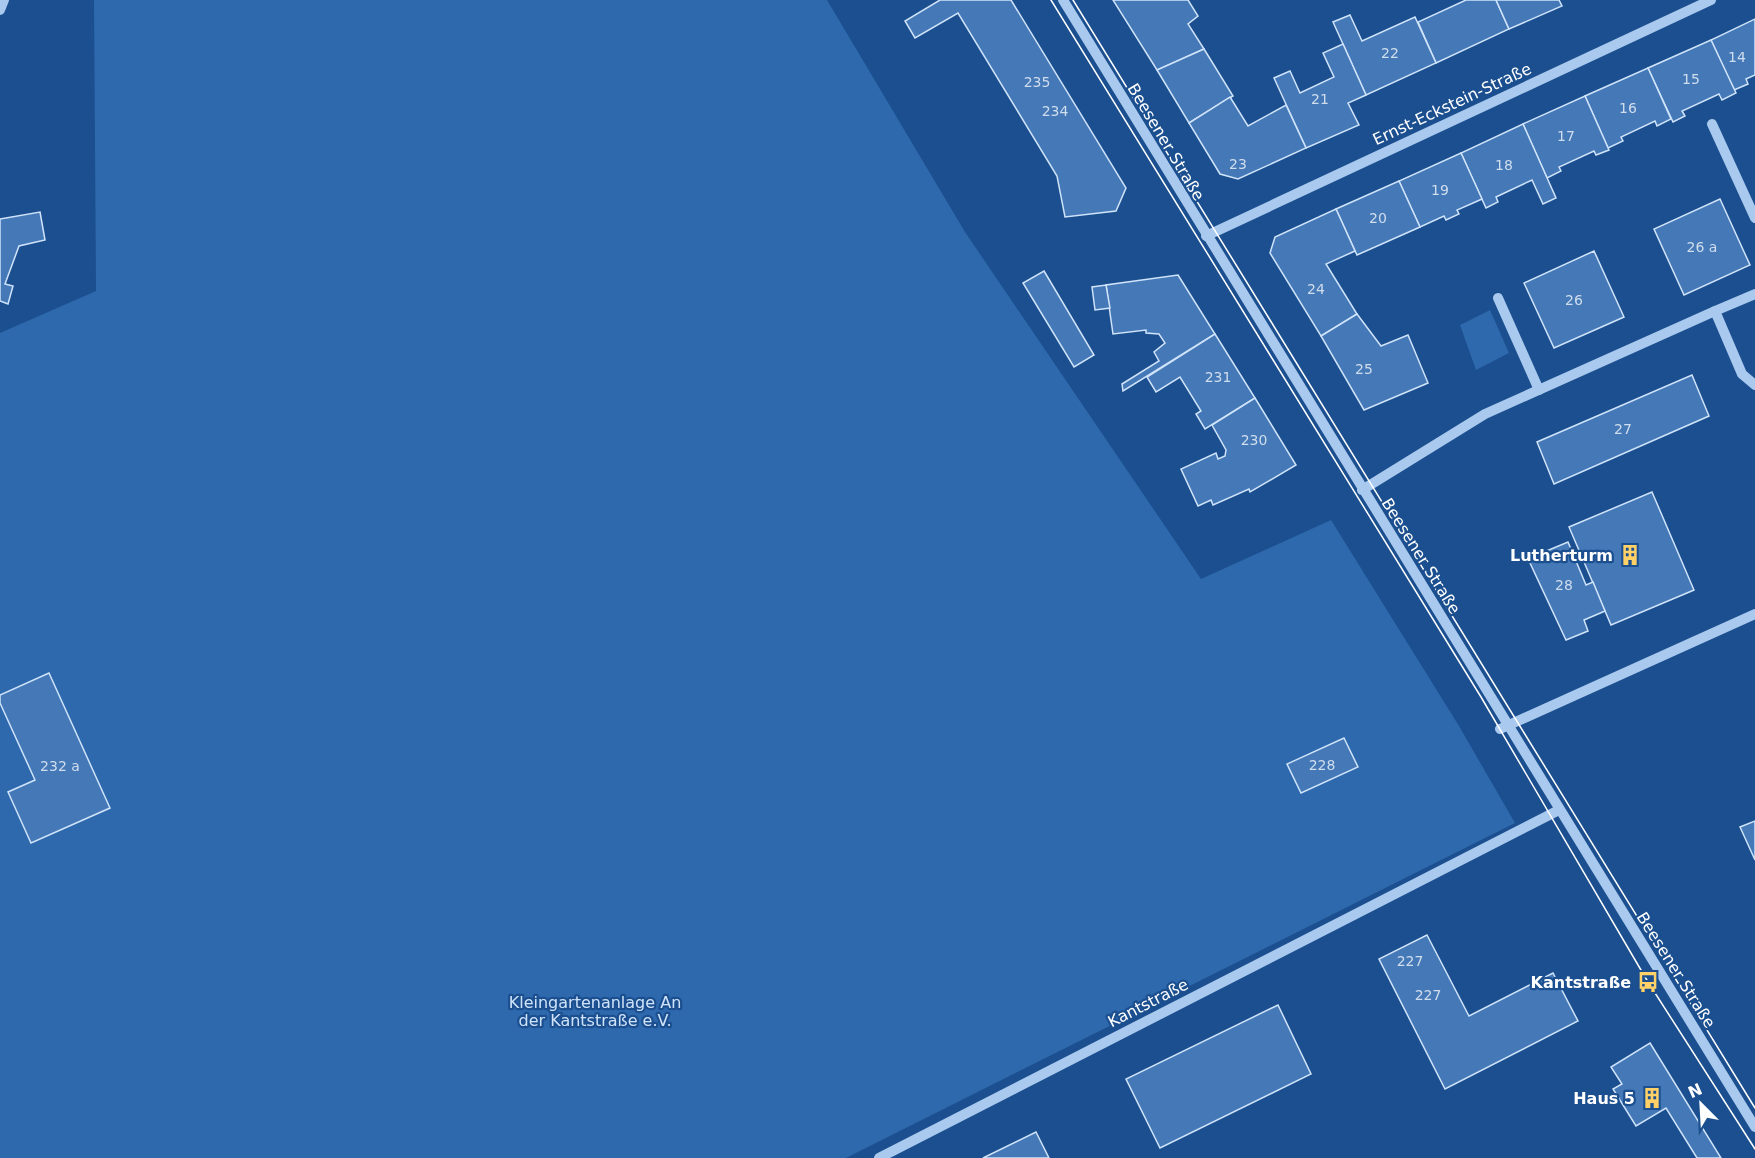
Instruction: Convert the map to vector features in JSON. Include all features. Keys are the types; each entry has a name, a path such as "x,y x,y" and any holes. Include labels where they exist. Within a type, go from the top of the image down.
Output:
{"street":[{"path":"0,10 4,0"},
{"name":"Beesener Straße","path":"1063,0 1503,726 1559,810 1755,1126"},
{"name":"Ernst-Eckstein-Straße","path":"1206,236 1711,0"},
{"path":"1712,124 1755,219"},
{"path":"1362,490 1485,414 1755,294"},
{"path":"1498,298 1539,390"},
{"path":"1715,311 1742,374 1755,385"},
{"path":"1503,726 1755,614"},
{"name":"Kantstraße","path":"879,1158 1559,810"}],"green space":[{"name":"Kleingartenanlage An der Kantstraße e.V.","path":"94,0 827,0 965,232 1201,579 1331,520 1459,726 1515,823 846,1158 0,1158 0,333 96,291"},
{"path":"1490,310 1509,353 1476,370 1460,325"}],"building":[{"path":"940,0 1011,0 1126,188 1116,211 1065,217 1057,176 958,13 915,38 905,21"},
{"path":"1113,0 1188,0 1198,16 1188,24 1204,49 1157,70"},
{"path":"1466,0 1496,0 1509,29 1436,63 1418,22"},
{"path":"1496,0 1559,0 1562,6 1509,29"},
{"path":"1350,15 1362,41 1415,17 1436,63 1366,95 1333,22"},
{"path":"1755,19 1755,75 1746,79 1748,84 1734,90 1711,40"},
{"path":"1711,40 1736,93 1722,100 1719,94 1682,111 1685,116 1673,122 1648,68"},
{"path":"1343,44 1366,95 1348,103 1359,125 1306,148 1274,78 1290,71 1300,93 1334,77 1323,53"},
{"path":"1204,49 1233,96 1189,123 1157,70"},
{"path":"1648,68 1671,119 1657,126 1655,121 1621,137 1623,141 1608,148 1585,96"},
{"path":"1585,96 1609,150 1596,155 1594,151 1559,167 1561,171 1547,178 1523,124"},
{"path":"1230,97 1248,126 1286,105 1306,148 1238,179 1220,174 1189,123"},
{"path":"1523,124 1556,198 1543,204 1532,180 1496,197 1498,202 1486,208 1461,153"},
{"path":"1461,153 1482,199 1457,210 1459,214 1446,220 1444,216 1420,227 1399,181"},
{"path":"1399,181 1420,227 1357,255 1336,209"},
{"path":"1720,199 1750,265 1684,295 1654,229"},
{"path":"1336,209 1355,251 1326,264 1357,314 1321,336 1270,253 1275,237"},
{"path":"40,212 45,240 19,246 5,284 13,286 8,304 0,301 0,219"},
{"path":"1594,251 1624,317 1554,348 1524,283"},
{"path":"1044,271 1094,355 1074,367 1023,283"},
{"path":"1178,275 1215,334 1123,391 1122,384 1159,361 1154,352 1165,343 1159,334 1146,333 1146,330 1113,334 1106,285"},
{"path":"1106,285 1110,308 1095,310 1092,287"},
{"path":"1357,314 1381,346 1408,335 1428,383 1364,410 1321,336"},
{"path":"1215,334 1255,398 1205,429 1196,414 1201,411 1180,377 1156,392 1147,377"},
{"path":"1692,375 1709,416 1554,484 1537,442"},
{"path":"1255,398 1296,465 1250,492 1249,489 1213,505 1211,500 1198,506 1181,469 1216,453 1218,459 1225,456 1226,450 1212,425"},
{"name":"Lutherturm","path":"1652,492 1694,590 1611,625 1569,527"},
{"path":"1568,542 1586,585 1593,582 1605,611 1584,620 1588,631 1566,640 1529,561 1525,560"},
{"path":"49,673 110,808 31,843 8,792 35,780 0,703 0,695"},
{"path":"1344,738 1358,767 1301,793 1287,764"},
{"path":"1755,821 1755,860 1740,827"},
{"path":"1427,935 1469,1016 1553,973 1578,1021 1445,1089 1379,959"},
{"path":"1278,1005 1311,1074 1160,1148 1126,1079"},
{"name":"Haus 5","path":"1650,1043 1721,1158 1697,1158 1666,1108 1636,1126 1613,1089 1622,1084 1611,1067"},
{"path":"1036,1132 1049,1158 983,1158"}],"tram line":[{"path":"1051,0 1481,697 1648,982 1755,1149"},
{"path":"1073,0 1755,1108"}],"place":[{"name":"Lutherturm","path":"1630,555"},
{"name":"Kantstraße","path":"1648,982"},
{"name":"Haus 5","path":"1652,1098"}]}
